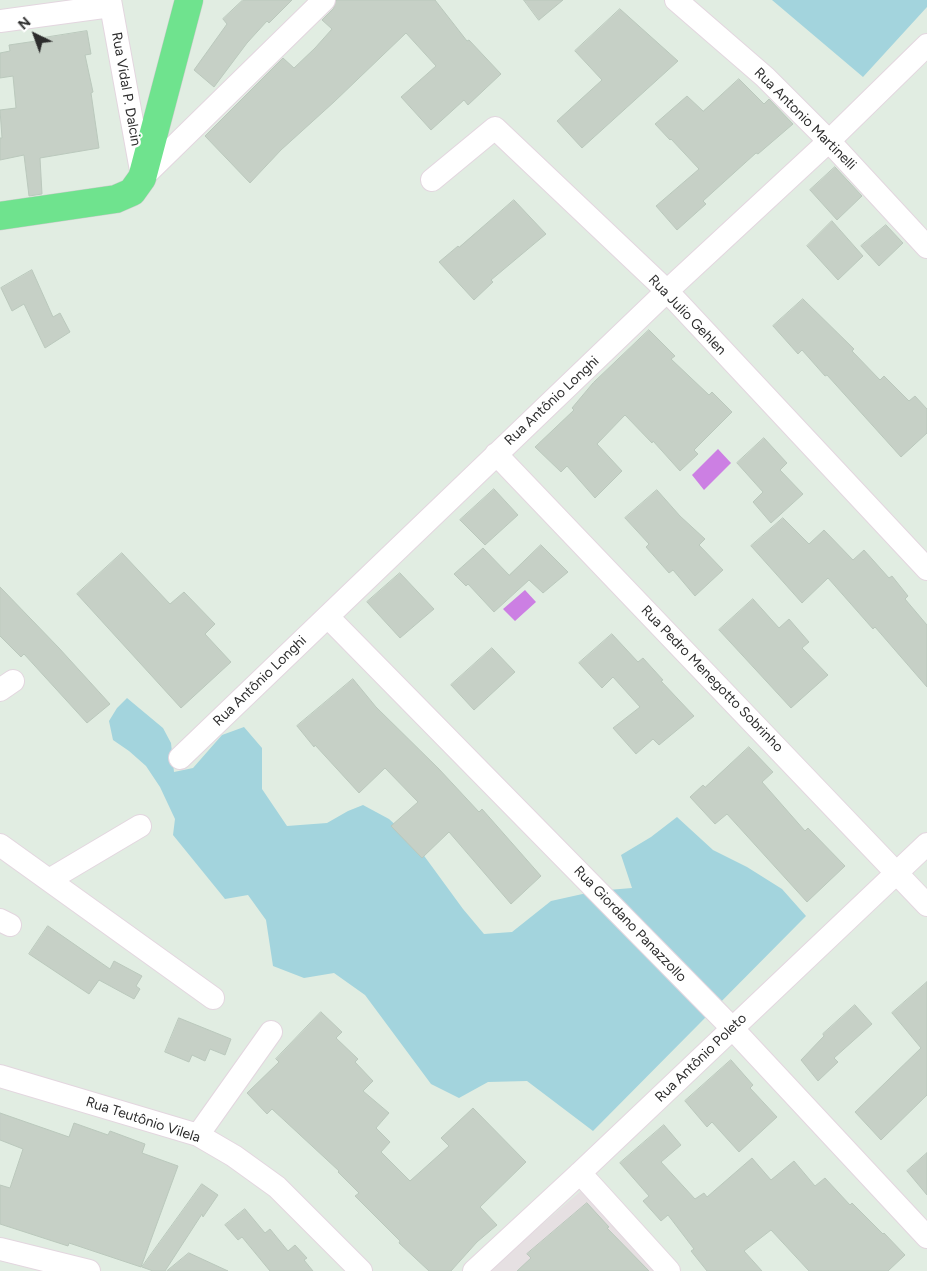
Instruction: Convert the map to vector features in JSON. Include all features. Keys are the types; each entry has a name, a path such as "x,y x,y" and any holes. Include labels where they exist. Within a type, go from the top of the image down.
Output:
{"main road":[{"path":"0,216 116,199 132,192 142,178 188,0"}],"street":[{"path":"142,178 324,0"},
{"name":"Rua Antonio Martinelli","path":"676,0 765,77 829,141 927,247"},
{"path":"0,21 110,3"},
{"name":"Rua Vidal P. Dalcin","path":"110,3 142,178"},
{"name":"Rua Antônio Longhi","path":"180,758 496,454 829,141 927,45"},
{"name":"Rua Julio Gehlen","path":"432,180 495,128 667,292 927,569"},
{"name":"Rua Pedro Menegotto Sobrinho","path":"496,454 927,905"},
{"name":"Rua Giordano Panazzollo","path":"328,617 732,1028 927,1237"},
{"path":"50,880 140,826"},
{"name":"Rua Antônio Poleto","path":"474,1271 927,844"},
{"path":"0,845 213,998"},
{"path":"198,1135 271,1032"},
{"name":"Rua Teutônio Vilela","path":"0,1076 198,1135 234,1156 276,1186 361,1271"},
{"path":"580,1173 669,1271"},
{"path":"0,1249 88,1271"}],"shaded area":[{"path":"772,0 927,0 927,7 863,77"},
{"path":"718,449 731,463 704,490 692,475"},
{"path":"525,590 536,602 515,621 503,609"},
{"path":"127,698 163,728 171,743 174,772 193,768 222,735 244,727 262,748 262,789 287,826 327,823 363,805 389,819 414,842 463,909 484,934 512,932 551,901 596,891 632,888 621,855 651,837 677,817 713,850 747,867 782,889 806,916 593,1131 527,1081 488,1082 459,1098 431,1084 365,995 334,973 304,978 273,966 266,920 248,895 225,899 173,835 175,819 160,787 146,766 113,740 109,721 117,708"},
{"path":"582,1190 655,1271 488,1271"}],"building":[{"path":"243,0 292,0 269,23 267,21 247,43 214,87 194,70 227,24 223,19"},
{"path":"337,0 435,0 467,41 469,40 501,74 468,105 464,100 431,130 401,97 436,66 406,33 281,150 250,183 205,136 283,58 294,68 315,48 332,29 322,20 333,9"},
{"path":"524,0 563,0 539,20"},
{"path":"620,9 678,61 582,148 557,121 602,80 575,51"},
{"path":"87,31 91,54 85,55 93,92 91,93 99,148 40,158 42,194 29,196 24,155 0,160 0,138 2,138 0,110 16,108 13,76 0,78 0,53 10,51 9,45"},
{"path":"739,79 764,104 769,99 793,124 758,154 756,153 703,201 706,204 677,230 656,206 699,169 655,124 687,96 703,111"},
{"path":"835,167 862,196 837,220 810,190"},
{"path":"514,200 546,234 491,280 493,282 474,300 439,262"},
{"path":"832,221 863,256 838,280 807,246"},
{"path":"886,225 903,243 879,266 861,246"},
{"path":"32,270 53,317 60,313 70,332 45,348 24,304 12,311 1,288"},
{"path":"803,299 854,349 852,351 880,380 884,376 909,401 915,396 927,409 927,433 901,457 827,375 825,376 802,350 798,354 773,326"},
{"path":"649,330 675,356 671,359 709,395 712,392 732,412 694,450 698,454 680,471 653,441 652,443 625,415 597,444 622,471 595,498 567,466 561,472 535,447 574,410 572,408 593,383"},
{"path":"764,438 787,463 780,470 803,494 771,523 753,502 763,492 737,463"},
{"path":"494,489 518,515 485,545 460,520"},
{"path":"657,490 680,516 705,539 699,545 723,570 695,596 673,570 669,573 646,547 649,544 625,518"},
{"path":"783,518 809,544 824,530 853,560 864,550 889,578 892,576 908,596 905,599 927,625 927,687 875,627 873,629 828,578 802,603 751,546"},
{"path":"541,545 568,572 543,593 529,580 494,612 468,584 466,586 454,574 483,548 509,575"},
{"path":"122,553 170,604 184,592 215,624 205,634 231,662 181,708 77,594"},
{"path":"400,573 434,609 400,638 367,602"},
{"path":"0,587 110,704 87,723 24,654 21,657 0,636"},
{"path":"753,599 779,628 789,619 809,642 802,648 828,675 791,708 719,630"},
{"path":"612,634 638,662 643,658 663,680 661,681 694,716 659,745 653,739 636,754 613,728 640,707 613,677 602,688 579,663"},
{"path":"492,648 515,672 474,710 451,685"},
{"path":"353,679 376,707 439,769 479,812 482,809 541,876 511,904 449,832 422,858 391,826 418,802 385,768 359,793 315,745 314,747 297,726"},
{"path":"749,747 773,772 762,782 805,831 808,828 845,866 807,902 727,814 715,824 690,797 703,785 705,787"},
{"path":"48,926 110,969 114,961 142,976 136,986 140,989 134,999 99,980 89,994 29,954"},
{"path":"927,982 927,1095 881,1140 855,1112 921,1048 892,1013"},
{"path":"855,1005 872,1024 834,1058 838,1062 818,1081 801,1060 824,1036 823,1034"},
{"path":"321,1012 342,1032 336,1038 358,1059 355,1062 373,1081 363,1091 389,1113 376,1128 390,1142 381,1152 410,1181 449,1146 441,1138 473,1108 526,1162 480,1207 497,1225 477,1242 451,1271 429,1271 399,1243 400,1241 355,1196 359,1193 339,1171 272,1109 267,1114 247,1093 279,1062 276,1059"},
{"path":"179,1018 231,1039 225,1055 210,1049 205,1061 192,1055 189,1062 165,1052"},
{"path":"731,1060 753,1085 750,1088 777,1117 739,1152 712,1122 707,1127 685,1101"},
{"path":"0,1113 69,1137 74,1123 108,1135 110,1131 145,1144 142,1153 178,1166 141,1267 69,1243 68,1246 0,1224 0,1185 10,1188 23,1149 0,1140"},
{"path":"664,1125 681,1145 661,1162 695,1199 704,1193 707,1197 752,1158 771,1180 794,1161 815,1186 825,1178 850,1205 852,1203 905,1255 888,1271 809,1271 771,1230 744,1251 762,1271 707,1271 691,1251 694,1249 668,1215 661,1221 643,1201 649,1196 620,1163"},
{"path":"927,1153 927,1195 907,1171"},
{"path":"202,1184 218,1195 203,1217 202,1214 165,1271 153,1271 142,1267"},
{"path":"587,1203 609,1227 607,1228 649,1271 517,1271 531,1258 527,1254"},
{"path":"245,1209 265,1233 270,1229 288,1251 295,1245 307,1258 304,1260 313,1271 270,1271 242,1237 238,1240 225,1225"},
{"path":"189,1253 228,1271 167,1271"}]}
